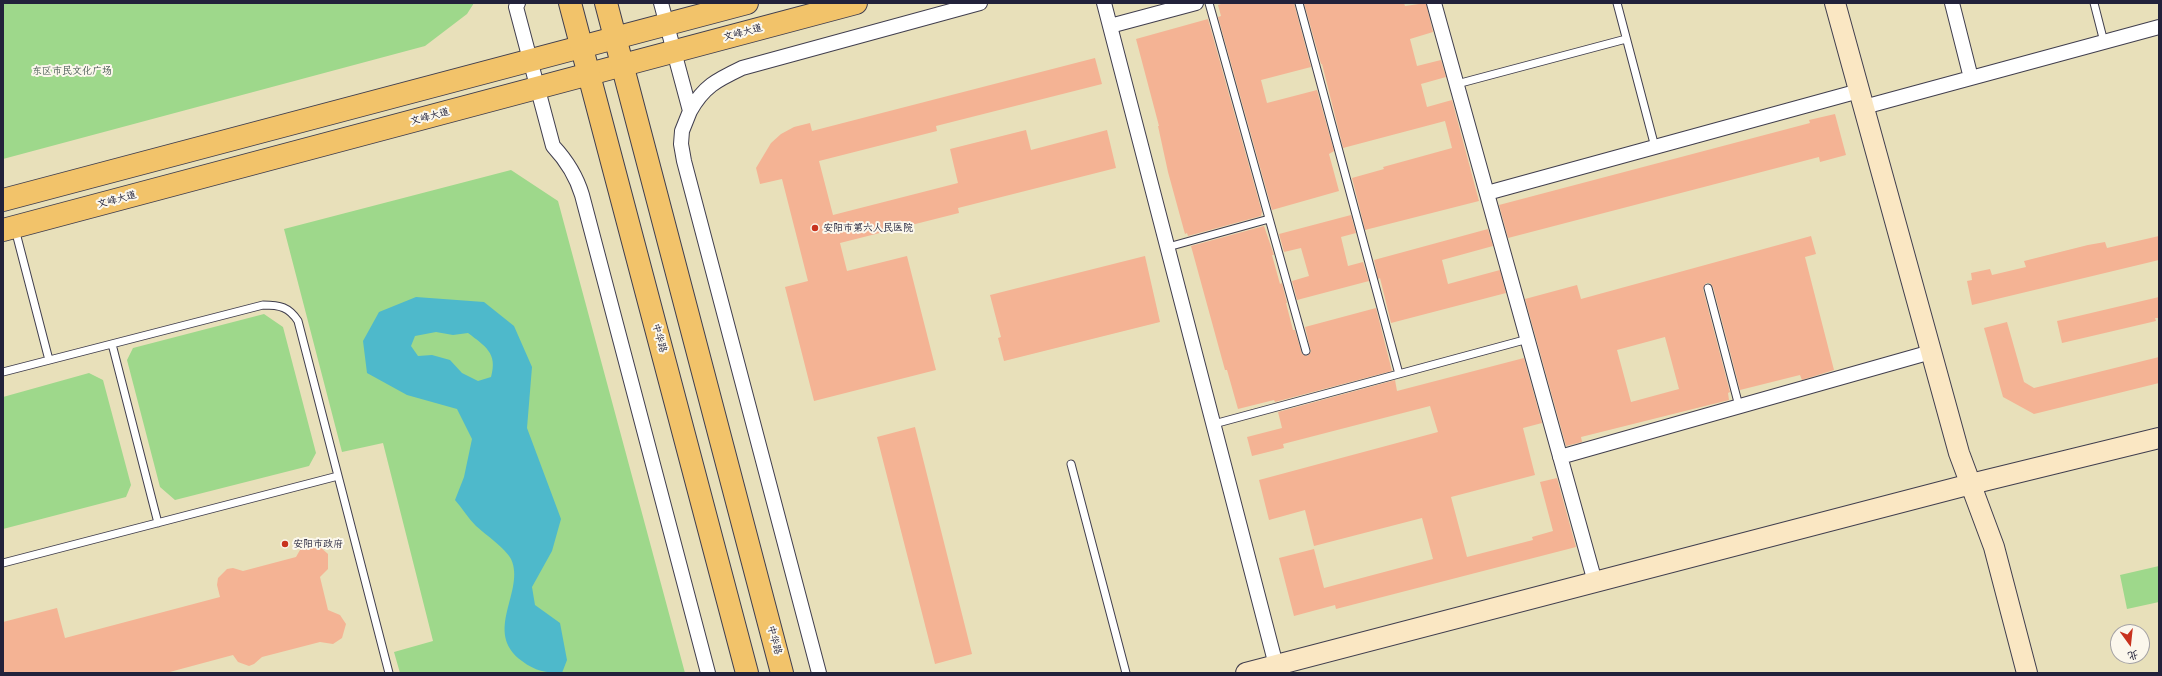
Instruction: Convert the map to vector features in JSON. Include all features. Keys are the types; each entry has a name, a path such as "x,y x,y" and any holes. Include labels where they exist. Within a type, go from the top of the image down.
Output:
{"main road":[{"name":"中华路","path":"570,3 747,673"},
{"name":"中华路","path":"606,3 782,673"},
{"path":"3,200 747,3"},
{"name":"文峰大道","path":"9,229 856,3"}],"street":[{"path":"518,3 516,7 553,146 568,163 577,179 582,195 708,673"},
{"path":"661,3 690,111"},
{"path":"819,673 684,161 681,144 682,131 690,111 699,95 715,81 742,68 980,3"},
{"path":"1104,3 1277,669"},
{"path":"1110,26 1196,3"},
{"path":"1434,3 1595,582"},
{"path":"1835,3 1959,453 1994,547 2027,673"},
{"path":"1952,3 1971,78"},
{"path":"1487,192 1655,147 1862,99 1971,78 2159,27"},
{"path":"1560,457 1931,352"},
{"path":"1246,673 1277,669 1595,582 1971,484 2159,438"}],"lane":[{"path":"1209,3 1306,351"},
{"path":"1299,3 1399,374"},
{"path":"1617,3 1655,147"},
{"path":"2094,3 2104,42"},
{"path":"1457,84 1626,39"},
{"path":"1168,247 1269,219"},
{"path":"9,229 49,360"},
{"path":"1708,288 1739,406"},
{"path":"3,372 263,305 280,305 292,311 298,321 389,673"},
{"path":"1214,424 1528,339"},
{"path":"112,344 158,523"},
{"path":"1071,464 1126,673"},
{"path":"3,563 338,476"}],"green space":[{"name":"东区市民文化广场","path":"3,3 474,3 467,14 425,46 3,159"},
{"path":"511,170 558,201 685,673 400,673 394,652 433,641 383,443 342,452 284,229"},
{"path":"264,314 283,327 316,453 309,466 175,500 160,487 127,360 133,348"},
{"path":"89,373 103,380 131,485 126,497 3,529 3,397"},
{"path":"2159,566 2159,602 2127,609 2120,575"}],"water":[{"path":"416,297 484,302 514,326 532,367 527,428 561,519 552,551 532,587 535,605 560,623 567,660 562,673 551,673 531,667 522,661 511,650 506,637 505,624 513,584 514,571 511,559 500,546 470,520 455,500 464,477 472,439 457,409 407,395 367,373 363,341 379,312","holes":["436,332 453,335 468,333 485,346 493,362 491,377 478,381 462,373 450,360 432,355 418,356 411,346 415,336"]}],"building":[{"path":"1224,3 1294,3 1311,67 1261,80 1267,103 1317,90 1334,151 1329,154 1339,191 1272,210 1218,17 1221,16 1218,5"},
{"path":"1304,3 1404,3 1405,6 1426,3 1433,32 1410,39 1417,66 1441,60 1446,77 1421,84 1427,107 1452,100 1479,201 1365,230 1352,178 1384,169 1383,167 1452,148 1445,121 1343,148 1322,64"},
{"path":"1208,19 1262,212 1261,216 1188,236 1187,233 1185,234 1168,172 1159,126 1136,39"},
{"path":"1095,58 1102,84 936,126 937,131 819,161 833,215 958,183 950,149 1026,130 1031,150 1107,130 1116,168 958,208 959,213 840,243 847,271 907,256 936,370 814,401 785,287 808,281 782,179 760,184 756,168 771,143 781,134 794,127 810,123 812,131"},
{"path":"1835,114 1846,155 1820,162 1819,157 1508,238 1499,205 1810,123 1809,120"},
{"path":"1351,215 1356,233 1341,237 1348,266 1363,262 1369,281 1297,300 1292,281 1309,276 1301,248 1284,252 1279,234"},
{"path":"1264,226 1274,255 1272,255 1280,284 1282,283 1293,330 1295,330 1302,354 1307,356 1311,352 1305,327 1376,308 1392,371 1275,402 1274,400 1238,409 1227,370 1225,370 1191,246"},
{"path":"1488,229 1493,246 1442,260 1448,284 1500,270 1506,293 1391,323 1374,260"},
{"path":"1811,236 1816,254 1805,257 1834,370 1802,380 1800,375 1740,390 1713,287 1710,283 1706,283 1703,289 1730,392 1728,393 1729,400 1581,437 1582,442 1566,446 1525,299 1577,285 1581,299","holes":["1665,337 1679,389 1631,402 1617,350"]},
{"path":"2159,236 2159,260 1972,305 1967,281 1972,280 1971,273 1990,269 1992,275 2026,267 2024,261 2088,245 2105,242 2107,248"},
{"path":"1145,256 1160,322 1004,361 998,338 1001,337 990,295"},
{"path":"2159,297 2159,318 2155,318 2156,321 2062,343 2057,321"},
{"path":"2007,322 2024,382 2034,388 2159,357 2159,383 2034,414 2003,397 1984,328"},
{"path":"1524,358 1542,423 1523,428 1535,475 1451,497 1467,557 1533,540 1532,537 1553,531 1540,482 1557,478 1576,547 1336,609 1335,605 1294,616 1279,558 1314,549 1324,588 1433,559 1422,518 1314,546 1305,510 1269,520 1259,480 1438,432 1430,406 1283,444 1284,448 1252,456 1247,437 1282,428 1278,412 1395,380 1397,391"},
{"path":"915,427 972,654 935,664 877,437"},
{"path":"312,545 319,546 328,554 328,569 320,577 328,610 340,615 346,624 342,638 333,644 320,642 262,657 254,664 249,666 238,662 233,655 166,673 3,673 3,622 57,608 65,638 220,597 217,585 218,578 227,569 233,568 243,571 296,557 300,550"}],"place":[{"name":"安阳市第六人民医院","path":"815,228"},
{"name":"安阳市政府","path":"285,544"}]}
